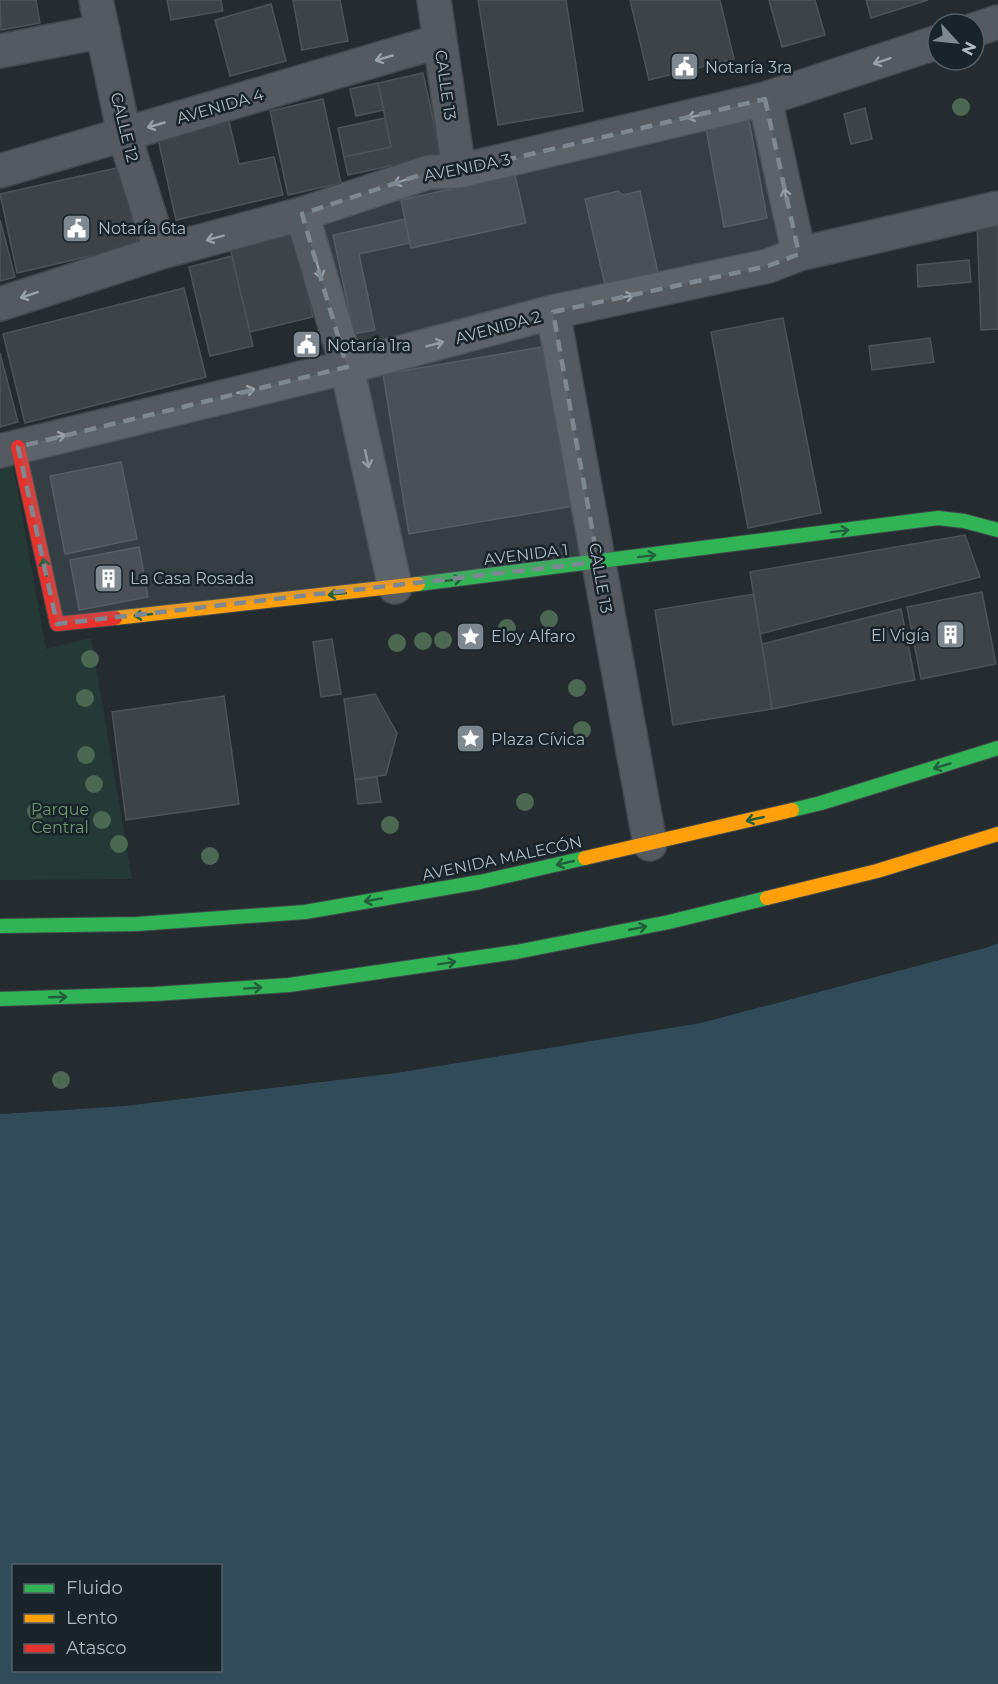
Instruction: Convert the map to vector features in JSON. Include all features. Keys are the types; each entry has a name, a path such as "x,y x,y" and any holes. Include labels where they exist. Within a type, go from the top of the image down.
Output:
{"main road":[{"name":"AVENIDA 1","path":"9,449 57,624 395,587 938,518 964,521 998,530"},
{"name":"AVENIDA MALECÓN","path":"0,926 137,924 305,912 480,882 821,803 998,748"},
{"path":"0,999 155,994 289,985 516,952 669,922 877,871 998,834"}],"street":[{"name":"CALLE 13","path":"434,0 459,171"},
{"path":"0,51 99,15"},
{"name":"CALLE 12","path":"99,15 124,135 161,252"},
{"name":"AVENIDA 4","path":"0,171 440,41"},
{"name":"AVENIDA 3","path":"0,304 161,252 302,214 429,172 459,171 765,99 926,46"},
{"path":"765,99 799,254"},
{"name":"AVENIDA 2","path":"9,449 346,367 553,312 768,266 799,254 998,208"},
{"path":"302,214 346,367 395,587"},
{"name":"CALLE 13","path":"553,312 650,844"}],"highlighted area":[{"path":"765,99 799,254 768,266 553,312 598,562 57,624 18,447 347,367 302,214 429,172 459,171"}],"green space":[{"name":"Parque Central","path":"12,460 46,649 91,638 132,879 0,880 0,463"}],"water":[{"path":"998,943 998,1684 0,1684 0,1114 123,1106 395,1073 700,1023"}],"pier":[{"path":"998,940 998,943 988,947 700,1023 395,1073 123,1106 0,1114 0,1111 122,1103 395,1070 700,1020"}],"building":[{"path":"0,0 36,0 40,23 1,30"},
{"path":"167,0 221,0 223,11 171,20"},
{"path":"293,0 340,0 348,41 302,50"},
{"path":"478,0 566,0 583,111 498,125"},
{"path":"630,0 720,0 734,59 649,80"},
{"path":"769,0 815,0 825,35 782,47"},
{"path":"866,0 928,0 871,18"},
{"path":"271,4 286,61 230,76 215,20"},
{"path":"423,73 441,155 348,175 344,157 391,147 378,83"},
{"path":"378,83 384,110 356,116 350,89"},
{"path":"323,99 341,183 288,195 270,111"},
{"path":"865,108 872,139 851,144 844,114"},
{"path":"227,113 239,164 274,157 283,195 176,220 156,130"},
{"path":"748,115 767,218 724,227 705,123"},
{"path":"385,118 391,147 344,157 338,128"},
{"path":"121,167 138,245 17,273 0,194"},
{"path":"515,175 526,223 411,248 401,200"},
{"path":"618,191 623,195 640,191 658,273 605,285 585,199"},
{"path":"405,219 410,243 359,254 375,330 354,334 333,235"},
{"path":"0,220 15,277 0,281"},
{"path":"998,222 998,329 981,330 977,223"},
{"path":"293,233 313,317 250,332 230,248"},
{"path":"232,256 253,346 210,356 189,267"},
{"path":"969,260 971,282 918,287 917,265"},
{"path":"184,288 206,377 25,423 3,334"},
{"path":"783,318 821,513 748,528 711,332"},
{"path":"930,338 934,362 872,370 869,346"},
{"path":"548,346 574,506 409,534 383,374"},
{"path":"0,353 18,422 0,427"},
{"path":"121,462 137,539 65,554 50,476"},
{"path":"965,535 980,577 760,634 750,572"},
{"name":"La Casa Rosada","path":"139,547 148,597 79,610 70,560"},
{"name":"El Vigía","path":"982,592 996,664 921,679 907,607"},
{"path":"754,594 772,709 673,725 655,610"},
{"path":"901,609 915,680 772,709 762,644"},
{"path":"332,639 341,694 321,697 313,642"},
{"path":"375,694 397,733 386,775 355,779 344,699"},
{"path":"224,696 239,804 126,820 112,712"},
{"path":"377,777 381,802 358,804 355,780"}],"traffic: fast":[{"path":"418,584 938,518 964,521 998,530"},
{"path":"792,810 998,748"},
{"path":"0,926 137,924 305,912 480,882 585,858"},
{"path":"0,999 155,994 289,985 516,952 669,922 767,898"}],"traffic: slow":[{"path":"115,618 418,584"},
{"path":"585,858 792,810"},
{"path":"767,898 877,871 998,834"}],"traffic: jam":[{"path":"18,447 57,624 115,618"}],"place":[{"name":"Notaría 3ra","path":"684,67"},
{"name":"Notaría 6ta","path":"77,228"},
{"name":"Notaría 1ra","path":"306,345"},
{"name":"La Casa Rosada","path":"109,578"},
{"name":"El Vigía","path":"951,635"},
{"name":"Eloy Alfaro","path":"470,636"},
{"name":"Plaza Cívica","path":"470,739"}]}
